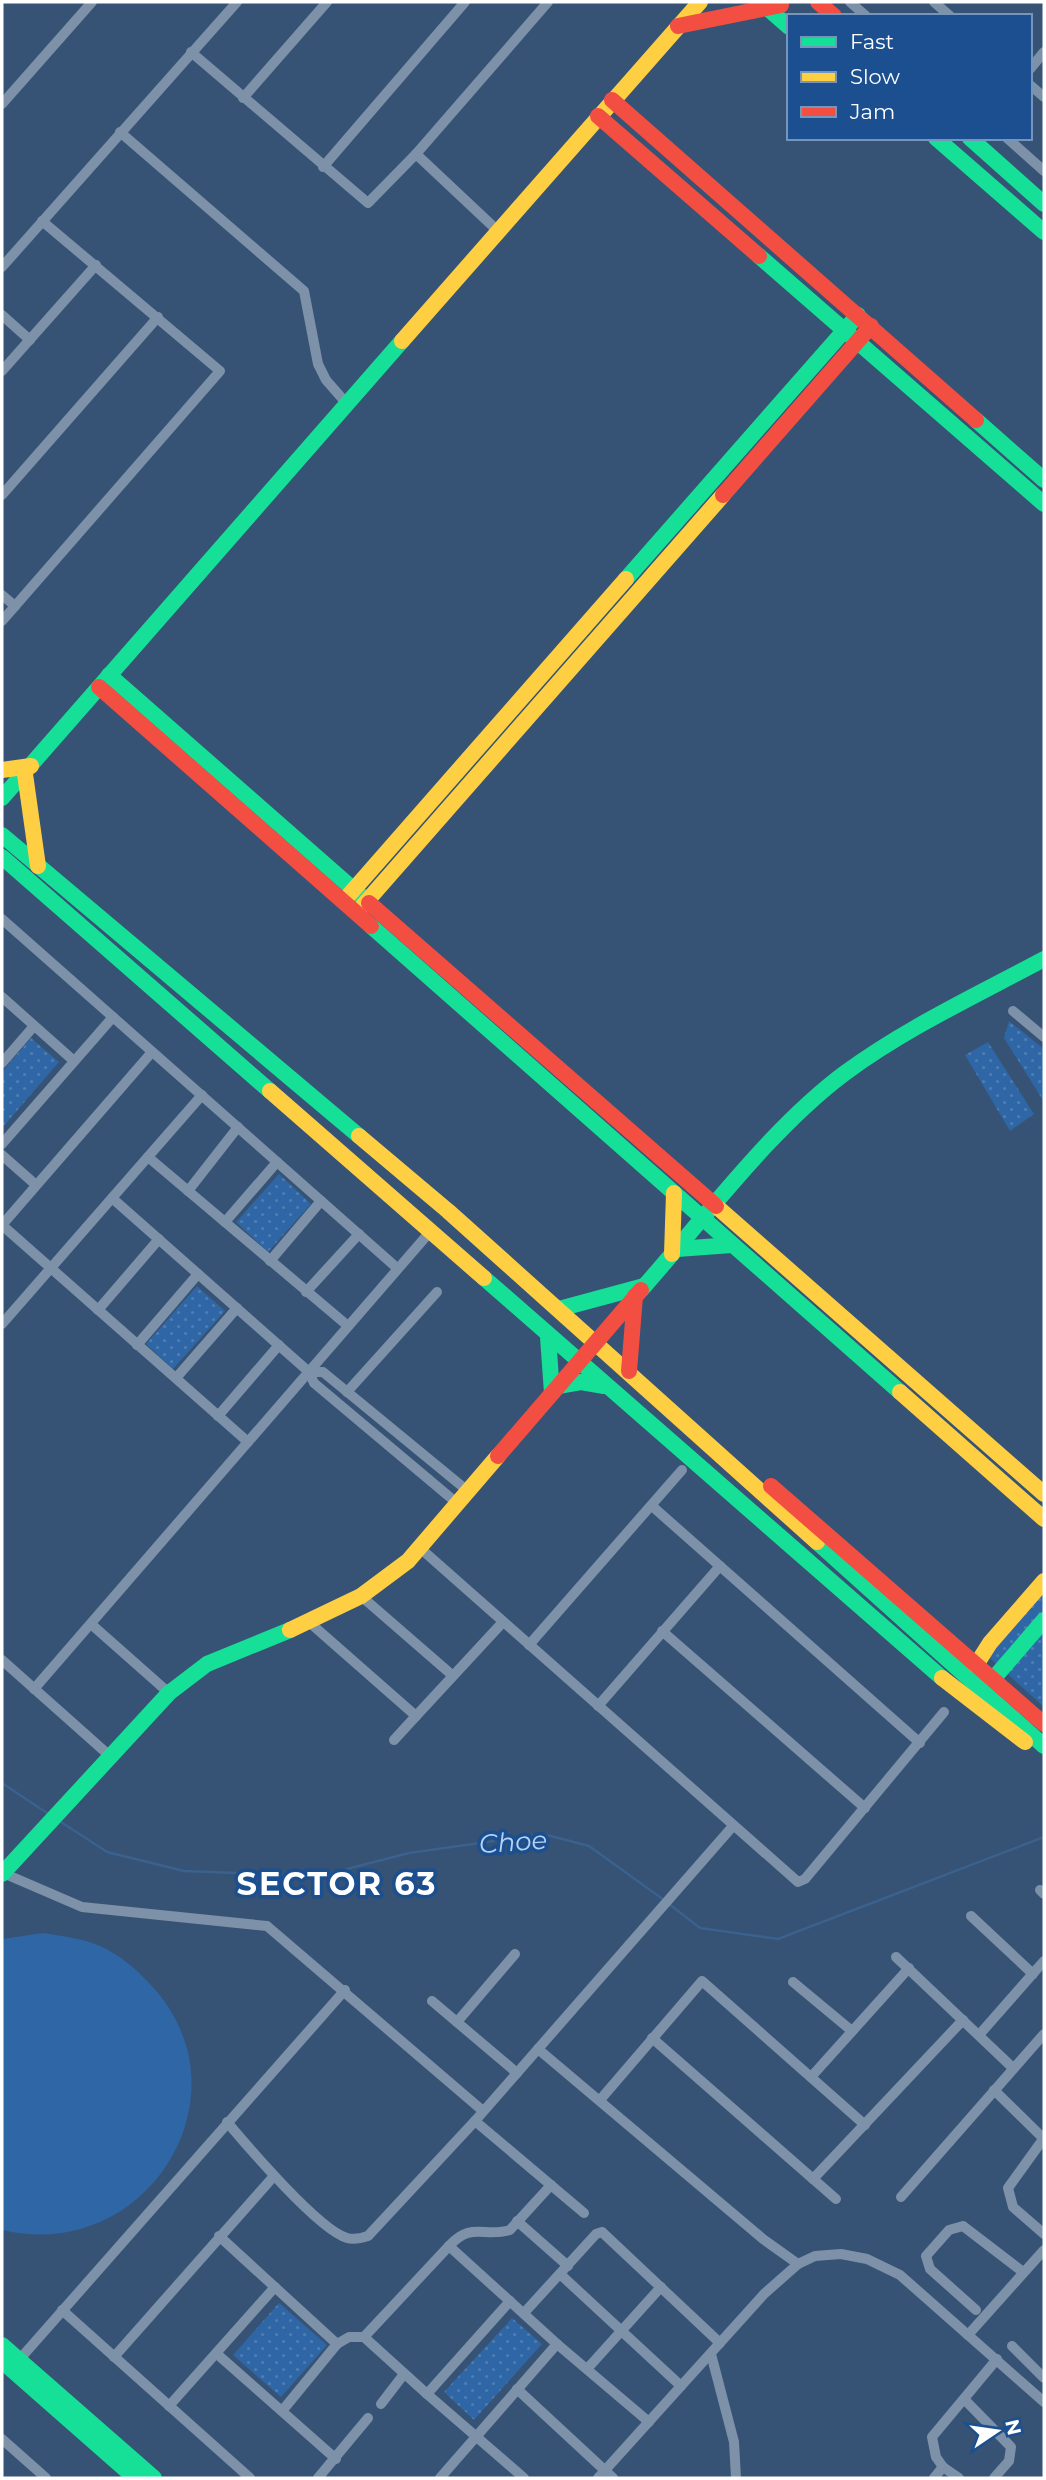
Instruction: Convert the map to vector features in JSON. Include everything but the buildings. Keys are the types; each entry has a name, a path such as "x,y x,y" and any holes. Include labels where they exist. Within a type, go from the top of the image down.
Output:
{"street":[{"path":"2,104 92,2"},
{"path":"2,267 237,2"},
{"path":"243,98 327,2"},
{"path":"323,167 465,2"},
{"path":"191,52 368,203 416,154 548,2"},
{"path":"2,798 700,2"},
{"path":"818,2 832,14"},
{"path":"850,2 864,14"},
{"path":"934,2 948,14"},
{"path":"678,26 779,7 787,23"},
{"path":"1032,67 1044,52"},
{"path":"612,100 1044,480"},
{"path":"598,116 1044,504"},
{"path":"120,132 304,291 318,364 326,380 348,404"},
{"path":"926,140 1044,240"},
{"path":"938,140 1044,232"},
{"path":"973,140 1044,204"},
{"path":"1009,140 1044,171"},
{"path":"416,154 499,232"},
{"path":"2,621 219,372 219,368 42,221"},
{"path":"2,371 96,265"},
{"path":"2,315 30,340"},
{"path":"2,495 158,317"},
{"path":"342,902 845,330 864,321"},
{"path":"356,914 858,341 864,321"},
{"path":"1019,481 1029,466"},
{"path":"700,495 713,506"},
{"path":"615,592 629,603"},
{"path":"2,595 15,606"},
{"path":"104,681 368,901 715,1205 859,1333 1041,1511"},
{"path":"104,681 342,902 848,1346 1044,1494"},
{"path":"2,770 28,770"},
{"path":"28,770 38,866"},
{"path":"439,793 453,804"},
{"path":"2,835 596,1341 630,1364 1044,1724"},
{"path":"2,857 548,1337 961,1695 1044,1756"},
{"path":"2,919 397,1268"},
{"path":"484,2111 272,1930 260,1924 82,1907 6,1870 169,1693 206,1664 309,1622 360,1596 395,1573 464,1498 596,1341 797,1113 845,1073 895,1040 1044,959"},
{"path":"2,997 74,1061"},
{"path":"1013,1010 1044,1037"},
{"path":"2,1144 113,1017"},
{"path":"2,1063 34,1026"},
{"path":"152,1052 2,1225 248,1442"},
{"path":"2,1324 202,1095"},
{"path":"188,1191 238,1128"},
{"path":"2,1155 36,1185"},
{"path":"148,1157 348,1326"},
{"path":"225,1222 277,1162"},
{"path":"674,1194 674,1252"},
{"path":"112,1198 309,1372 314,1383 464,1498"},
{"path":"270,1261 321,1201"},
{"path":"34,1689 429,1233"},
{"path":"306,1292 359,1234"},
{"path":"98,1310 159,1239"},
{"path":"674,1252 732,1245"},
{"path":"137,1345 198,1274"},
{"path":"559,1309 640,1291"},
{"path":"630,1364 640,1291"},
{"path":"347,1392 437,1292"},
{"path":"176,1378 237,1308"},
{"path":"848,1346 859,1333"},
{"path":"548,1337 555,1389"},
{"path":"218,1416 279,1345"},
{"path":"630,1364 1044,1746"},
{"path":"309,1372 323,1372 464,1498"},
{"path":"555,1389 581,1381 607,1387"},
{"path":"529,1645 682,1470"},
{"path":"652,1506 920,1743"},
{"path":"420,1548 795,1880 802,1881 944,1712"},
{"path":"597,1706 720,1566"},
{"path":"976,1665 1044,1581"},
{"path":"360,1596 452,1675"},
{"path":"994,1678 1044,1620"},
{"path":"309,1622 416,1716"},
{"path":"394,1740 503,1622"},
{"path":"91,1624 169,1693"},
{"path":"662,1631 865,1808"},
{"path":"2,1660 111,1757"},
{"path":"227,2122 274,2176 333,2229 346,2238 360,2239 381,2225 475,2121 733,1826"},
{"path":"971,1916 1033,1974"},
{"path":"457,2022 515,1954"},
{"path":"896,1956 1013,2068"},
{"path":"979,2035 1044,1961"},
{"path":"811,2077 909,1968"},
{"path":"600,2100 702,1981 865,2125"},
{"path":"793,1982 852,2031"},
{"path":"19,2360 345,1990"},
{"path":"432,2001 517,2073"},
{"path":"813,2179 963,2020"},
{"path":"901,2197 1044,2034"},
{"path":"652,2038 836,2199"},
{"path":"538,2049 763,2239 798,2264"},
{"path":"994,2090 1044,2138 1008,2188 1013,2207 1044,2234"},
{"path":"475,2121 584,2213"},
{"path":"114,2357 219,2235 274,2176"},
{"path":"364,2337 458,2236 474,2230 510,2230 551,2185"},
{"path":"517,2221 621,2331 681,2386"},
{"path":"976,2311 930,2269 927,2262 926,2256 949,2230 963,2226 1023,2272"},
{"path":"524,2313 596,2234 602,2232 720,2343"},
{"path":"219,2235 337,2344"},
{"path":"449,2246 557,2344 649,2422"},
{"path":"968,2335 1044,2250"},
{"path":"517,2389 605,2476 649,2422 764,2294 798,2264 815,2256 841,2254 867,2259 900,2275 1044,2402"},
{"path":"169,2406 275,2287"},
{"path":"587,2369 661,2287"},
{"path":"427,2394 510,2301"},
{"path":"62,2310 250,2478"},
{"path":"282,2412 337,2344 349,2337 364,2337 474,2437 524,2478"},
{"path":"440,2478 557,2344"},
{"path":"2,2346 154,2478"},
{"path":"1012,2346 1044,2378"},
{"path":"217,2354 336,2459"},
{"path":"711,2354 734,2442 736,2478"},
{"path":"959,2478 943,2467 936,2457 932,2437 997,2359"},
{"path":"2,2361 135,2478"},
{"path":"381,2404 404,2374"},
{"path":"964,2399 1012,2446 1009,2461 994,2478"},
{"path":"318,2478 368,2418"},
{"path":"2,2440 46,2478"},
{"path":"934,2478 943,2467"}],"shaded area":[{"path":"1009,1021 1044,1049 1044,1102 1004,1038"},
{"path":"31,1038 59,1062 2,1128 2,1072"},
{"path":"988,1042 1034,1114 1010,1131 965,1055"},
{"path":"279,1174 311,1204 268,1252 236,1222"},
{"path":"197,1286 225,1311 173,1369 146,1344"},
{"path":"1044,1581 1044,1707 982,1651"},
{"path":"43,1933 79,1939 100,1946 139,1973 150,1984 179,2027 191,2073 187,2119 169,2161 140,2196 101,2222 54,2234 2,2230 2,1939"},
{"path":"279,2303 327,2345 281,2397 233,2355"},
{"path":"512,2318 542,2344 474,2420 444,2392"}],"waterway":[{"name":"Choe","path":"2,1783 50,1815"},
{"name":"Choe","path":"58,1820 107,1852 184,1871 320,1876 409,1853 543,1834 589,1846 664,1900"},
{"name":"Choe","path":"669,1904 700,1928 778,1939 1044,1837"}],"traffic: fast":[{"path":"766,7 787,25"},
{"path":"938,140 1044,232"},
{"path":"972,140 1044,204"},
{"path":"759,256 1044,504"},
{"path":"626,579 858,315"},
{"path":"2,798 402,341"},
{"path":"976,420 1044,480"},
{"path":"109,675 369,903"},
{"path":"2,835 359,1136"},
{"path":"2,857 270,1091"},
{"path":"371,926 900,1392"},
{"path":"641,1290 764,1147 818,1095 892,1041 1044,959"},
{"path":"677,1249 732,1245"},
{"path":"484,1278 942,1678"},
{"path":"559,1309 644,1286"},
{"path":"548,1337 552,1393"},
{"path":"558,1386 581,1382 604,1386"},
{"path":"817,1542 1044,1746"},
{"path":"994,1678 1044,1620"},
{"path":"2,1874 169,1693 207,1664 290,1630"},
{"path":"2,2345 154,2478"},
{"path":"2,2361 135,2478"}],"traffic: slow":[{"path":"402,341 700,2"},
{"path":"360,909 723,495"},
{"path":"349,895 626,579"},
{"path":"2,770 31,766"},
{"path":"25,774 38,866"},
{"path":"270,1091 484,1278"},
{"path":"359,1136 448,1211 817,1542"},
{"path":"672,1254 674,1193"},
{"path":"716,1206 1044,1494"},
{"path":"900,1392 1044,1519"},
{"path":"290,1630 361,1596 408,1561 498,1456"},
{"path":"976,1665 990,1643 1044,1581"},
{"path":"942,1678 1025,1742"}],"traffic: jam":[{"path":"818,2 832,14"},
{"path":"678,26 781,5"},
{"path":"612,100 976,420"},
{"path":"598,116 759,256"},
{"path":"723,495 871,326"},
{"path":"99,687 371,926"},
{"path":"369,903 716,1206"},
{"path":"498,1456 641,1290"},
{"path":"629,1371 635,1296"},
{"path":"771,1486 1044,1724"}],"district":[{"name":"SECTOR 63","path":"337,1883"}]}
